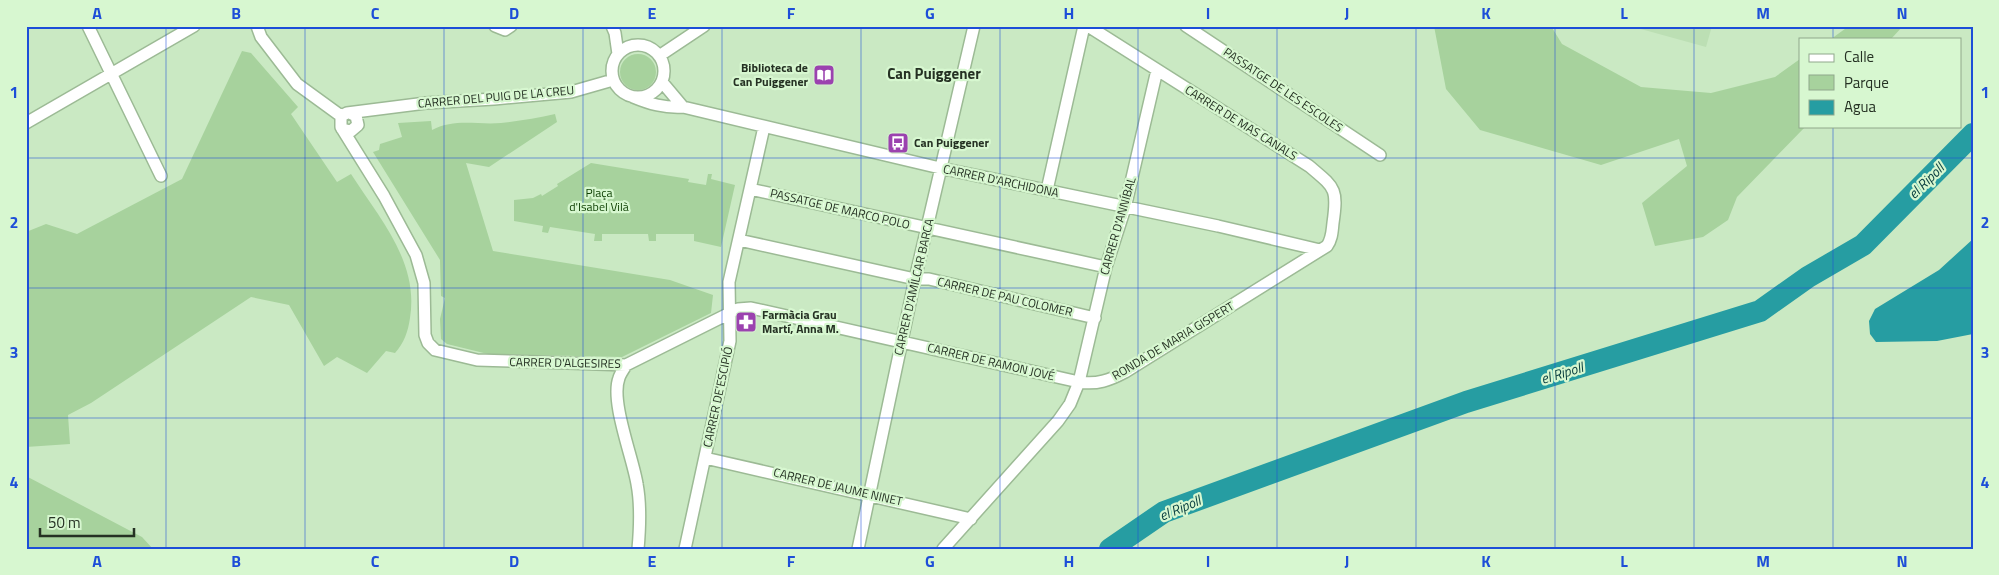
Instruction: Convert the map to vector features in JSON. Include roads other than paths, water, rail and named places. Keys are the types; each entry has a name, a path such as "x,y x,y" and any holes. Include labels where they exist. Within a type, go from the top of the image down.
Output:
{"street":[{"path":"88,26 161,176"},
{"path":"26,123 194,26"},
{"path":"257,26 261,38 297,84 345,114 358,119 356,145 360,160"},
{"path":"495,26 505,30 511,26"},
{"path":"612,26 616,34 618,54"},
{"path":"660,56 704,26"},
{"name":"CARRER D'AMÍLCAR BARCA","path":"858,549 914,280 974,26"},
{"path":"1047,190 1084,26"},
{"name":"CARRER DE MAS CANALS","path":"1088,26 1308,166 1325,180 1334,191 1337,202 1331,241 1320,250"},
{"name":"PASSATGE DE LES ESCOLES","path":"1186,26 1380,155"},
{"path":"639,45 654,50 660,56 664,73 662,82 651,94 633,97 622,92 613,80 613,62 618,54 631,46 639,45"},
{"name":"CARRER D'ANNÍBAL","path":"1079,382 1106,267 1125,208 1157,70"},
{"name":"CARRER DEL PUIG DE LA CREU","path":"345,114 426,102 494,99 571,92 613,80"},
{"path":"662,82 683,107"},
{"name":"CARRER D'ARCHIDONA","path":"633,97 651,105 668,108 683,107 940,168 1218,226 1320,250"},
{"path":"342,129 351,131 378,109"},
{"path":"345,114 340,124 360,160"},
{"name":"CARRER DE'ESCIPIÓ","path":"685,549 730,341 728,292 764,127"},
{"name":"CARRER D'ALGESIRES","path":"360,160 384,196 416,255 424,283 426,340 432,347 441,352 477,360 626,365 728,314"},
{"name":"PASSATGE DE MARCO POLO","path":"750,188 927,229 1106,267"},
{"name":"CARRER DE PAU COLOMER","path":"739,240 914,280 929,279 1095,318"},
{"name":"RONDA DE MARIA GISPERT","path":"1079,382 1092,384 1112,379 1320,250"},
{"name":"CARRER DE RAMON JOVÉ","path":"728,314 738,309 751,308 902,340 1079,382"},
{"path":"626,365 618,379 617,390 620,413 638,485 640,514 638,549"},
{"path":"943,549 1058,421 1070,404 1079,382"},
{"name":"CARRER DE JAUME NINET","path":"705,458 971,518"}],"water":[{"path":"1973,239 1973,334 1937,341 1876,342 1870,334 1869,321 1875,309 1939,270"}],"waterway":[{"name":"el Ripoll","path":"1110,549 1164,512 1466,402 1760,311 1808,277 1863,245 1973,134"}],"place":[{"name":"Biblioteca de Can Puiggener","path":"824,75"},
{"name":"Can Puiggener","path":"898,143"},
{"name":"Farmàcia Grau Martí, Anna M.","path":"746,322"}],"district":[{"name":"Can Puiggener","path":"934,74"}],"park label":[{"name":"Plaça d'Isabel Vilà","path":"599,200"}]}
